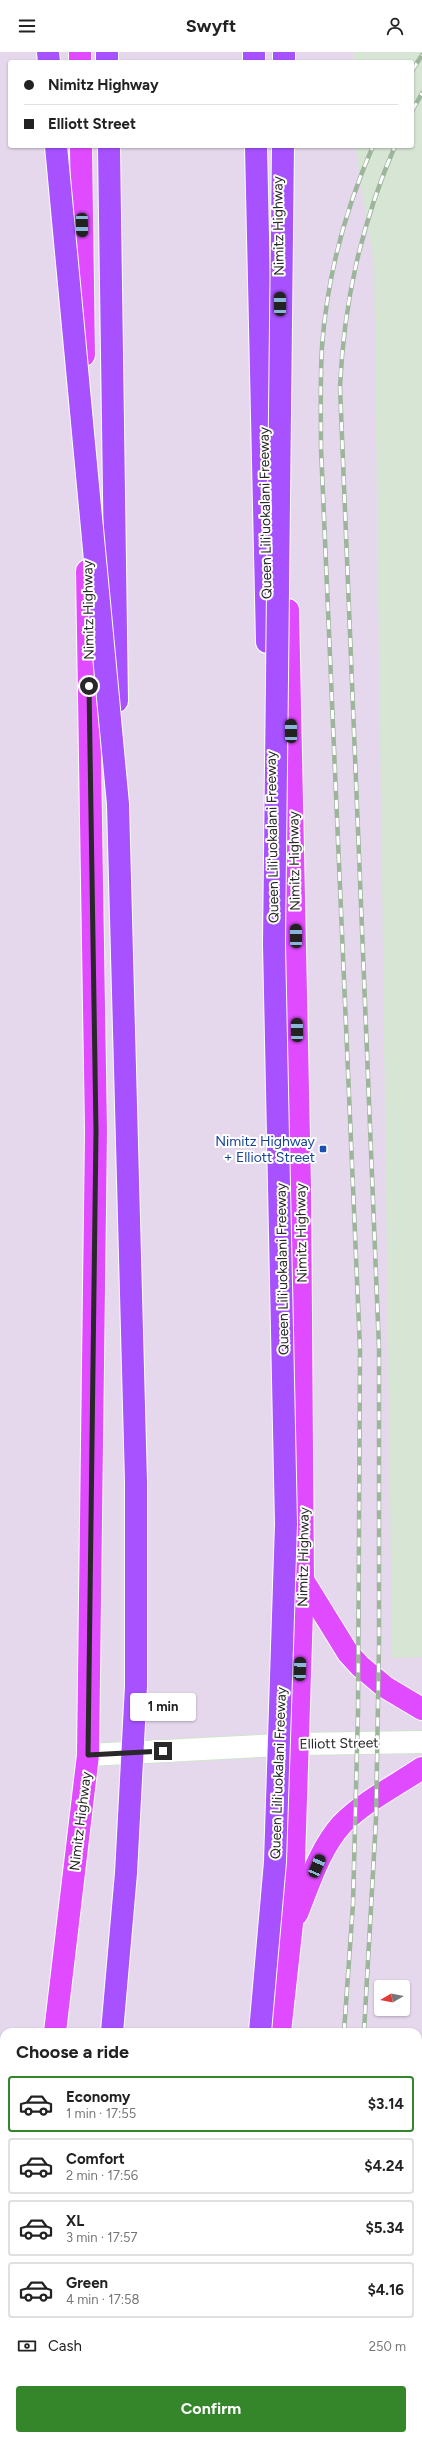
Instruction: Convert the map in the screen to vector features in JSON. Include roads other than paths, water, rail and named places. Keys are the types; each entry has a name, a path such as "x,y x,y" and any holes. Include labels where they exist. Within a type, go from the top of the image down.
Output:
{"highway":[{"path":"56,148 118,804"},
{"path":"109,148 118,804 136,1482 136,1686 126,1873 112,2028"},
{"name":"Queen Liliʻuokalani Freeway","path":"256,148 286,1524 275,1862 260,2028"},
{"path":"274,944 283,148"}],"main road":[{"name":"Nimitz Highway","path":"55,2028 88,1755 96,1131 81,148"},
{"name":"Nimitz Highway","path":"276,148 297,983 304,1433 303,1580 292,1924 280,2028"},
{"path":"303,1580 348,1653 360,1666 385,1687 422,1709"},
{"path":"292,1924 323,1852 342,1824 386,1790 422,1768"}],"street":[{"name":"Elliott Street","path":"88,1755 297,1744 422,1742"}],"railway":[{"path":"414,68 422,55"},
{"path":"414,107 422,93"},
{"path":"344,2028 353,1904 358,1712 360,1349 321,448 321,384 324,321 333,270 346,219 372,148"},
{"path":"364,2028 376,1819 379,1645 379,1348 340,387 346,324 356,264 373,205 394,148"}],"place":[{"name":"Nimitz Highway + Elliott Street","path":"323,1149"}]}
